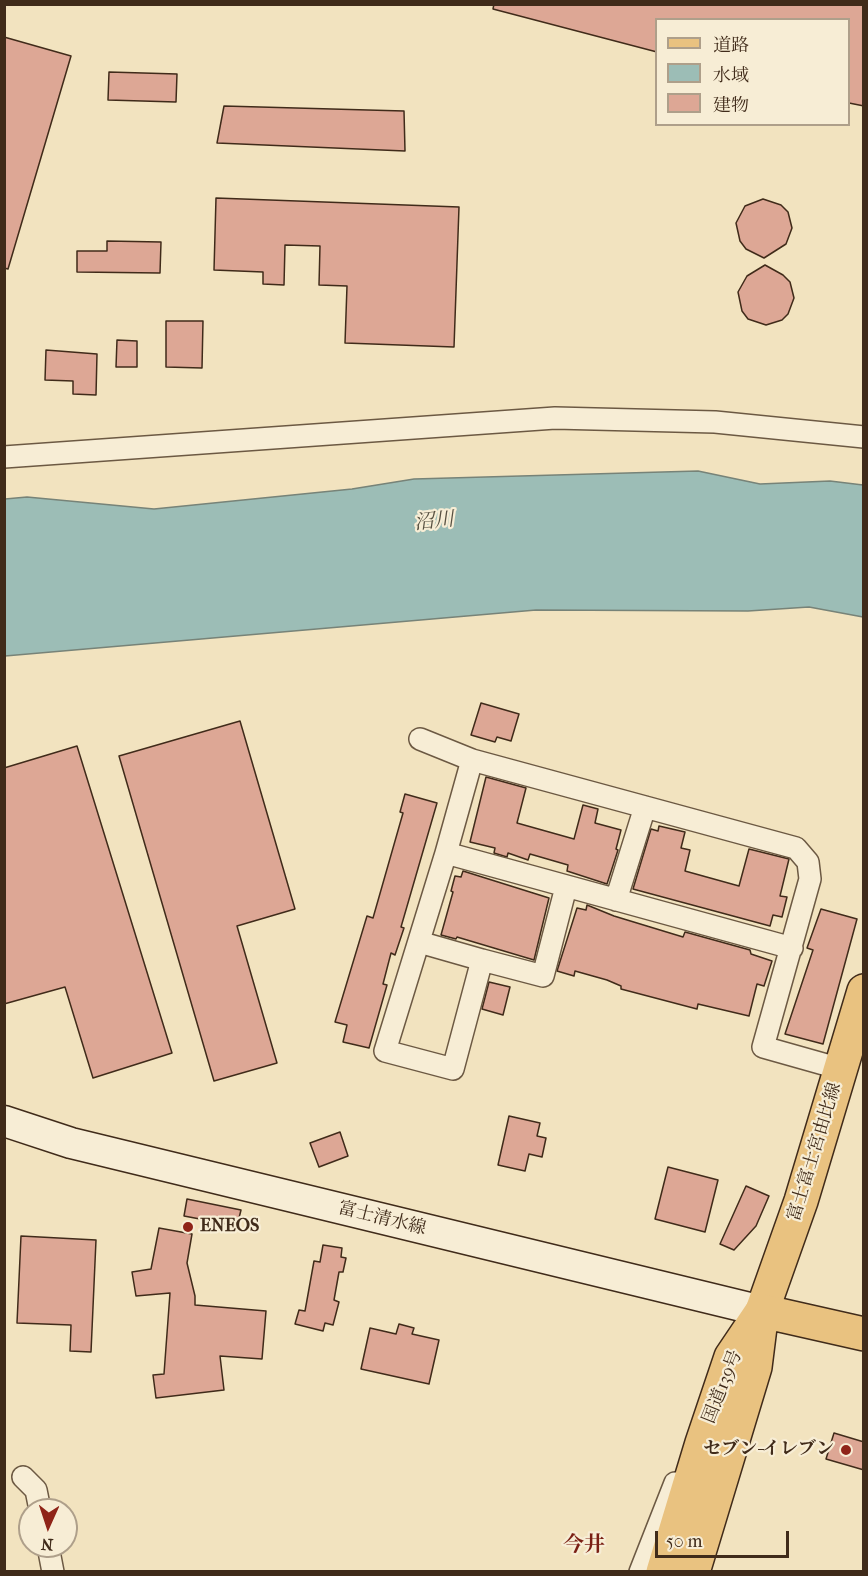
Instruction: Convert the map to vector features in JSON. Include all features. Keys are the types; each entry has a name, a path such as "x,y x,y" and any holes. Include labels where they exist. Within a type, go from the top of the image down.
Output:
{"main road":[{"name":"富士富士宮由比線","path":"762,1311 801,1201 864,991"},
{"name":"富士清水線","path":"4,1121 71,1143 762,1311"},
{"path":"762,1311 864,1334"},
{"name":"国道139号","path":"663,1572 731,1357 762,1311"},
{"name":"国道139号","path":"693,1572 755,1367 762,1311"}],"street":[{"path":"4,457 555,418 715,422 864,437"},
{"path":"420,739 472,760 795,848 808,862 810,879 763,1047 841,1069"},
{"path":"472,760 446,854 385,1051 453,1069 482,960"},
{"path":"616,900 645,807"},
{"path":"446,854 792,948"},
{"path":"418,942 543,976 566,887"},
{"path":"640,1572 678,1475 702,1443"},
{"path":"23,1477 36,1490 38,1498"}],"water":[{"name":"沼川","path":"698,471 760,484 830,481 863,485 863,617 809,607 748,611 536,610 5,656 5,499 27,497 154,509 352,489 414,479"}],"building":[{"path":"494,4 864,4 864,106 850,103 850,18 655,18 655,51 493,9"},
{"path":"4,37 71,56 8,269 4,268"},
{"path":"109,72 177,74 176,102 108,100"},
{"path":"224,106 404,111 405,151 217,143"},
{"path":"216,198 459,207 454,347 345,343 347,286 319,285 320,246 285,245 284,285 263,284 263,272 214,270"},
{"path":"763,199 781,205 788,212 792,228 786,244 764,258 746,249 740,241 736,223 745,206"},
{"path":"107,241 161,242 160,273 77,272 77,251 107,251"},
{"path":"765,265 783,275 790,282 794,298 788,314 782,320 766,325 748,319 742,311 738,292 747,276"},
{"path":"166,321 203,321 202,368 166,367"},
{"path":"117,340 137,341 137,367 116,367"},
{"path":"46,350 97,354 96,395 73,394 73,381 45,380"},
{"path":"481,703 519,714 511,741 497,737 495,742 471,735"},
{"path":"240,721 295,909 237,926 277,1063 214,1081 119,756"},
{"path":"77,746 172,1053 93,1078 65,987 4,1004 4,768"},
{"path":"486,777 526,788 517,823 574,839 583,805 598,809 595,823 621,830 616,849 618,850 607,884 567,871 568,865 530,854 528,860 508,853 507,857 494,853 495,848 470,842"},
{"path":"405,794 437,803 401,927 404,928 395,955 391,953 383,984 387,985 369,1048 343,1042 347,1025 335,1022 367,916 373,918 403,813 400,812"},
{"path":"659,826 685,832 681,848 690,850 685,871 739,886 749,849 789,859 780,896 787,897 782,917 773,915 770,926 633,889 651,829 658,831"},
{"path":"463,871 549,898 534,960 457,937 456,939 441,935 455,876 461,877"},
{"path":"587,905 614,916 683,937 685,932 750,950 751,954 772,961 764,986 757,984 749,1016 698,1004 697,1009 621,989 621,986 607,980 575,971 574,976 557,971 577,908 586,910"},
{"path":"821,909 857,919 823,1044 785,1034 813,950 807,948"},
{"path":"489,982 510,987 503,1015 482,1009"},
{"path":"509,1116 540,1123 537,1136 546,1138 542,1157 529,1154 525,1171 498,1165"},
{"path":"340,1132 348,1156 319,1167 310,1143"},
{"path":"668,1167 718,1180 705,1232 655,1219"},
{"path":"746,1186 769,1196 756,1226 734,1250 720,1244"},
{"path":"187,1199 241,1210 237,1226 184,1216"},
{"path":"159,1228 192,1234 187,1263 195,1305 266,1311 262,1359 220,1356 224,1390 156,1398 153,1375 164,1374 170,1293 136,1296 132,1272 151,1269"},
{"path":"21,1236 96,1240 91,1352 70,1351 71,1325 17,1323"},
{"path":"323,1245 342,1248 341,1257 346,1258 343,1272 339,1272 334,1300 339,1302 333,1325 325,1323 323,1331 295,1324 299,1310 305,1311 314,1261 320,1262"},
{"path":"399,1324 414,1328 412,1334 439,1340 429,1384 361,1369 370,1328 396,1334"},
{"name":"セブン-イレブン","path":"834,1433 864,1442 864,1470 826,1459"}],"place":[{"name":"ENEOS","path":"188,1227"},
{"name":"セブン-イレブン","path":"846,1450"}],"district":[{"name":"今井","path":"584,1546"}]}
